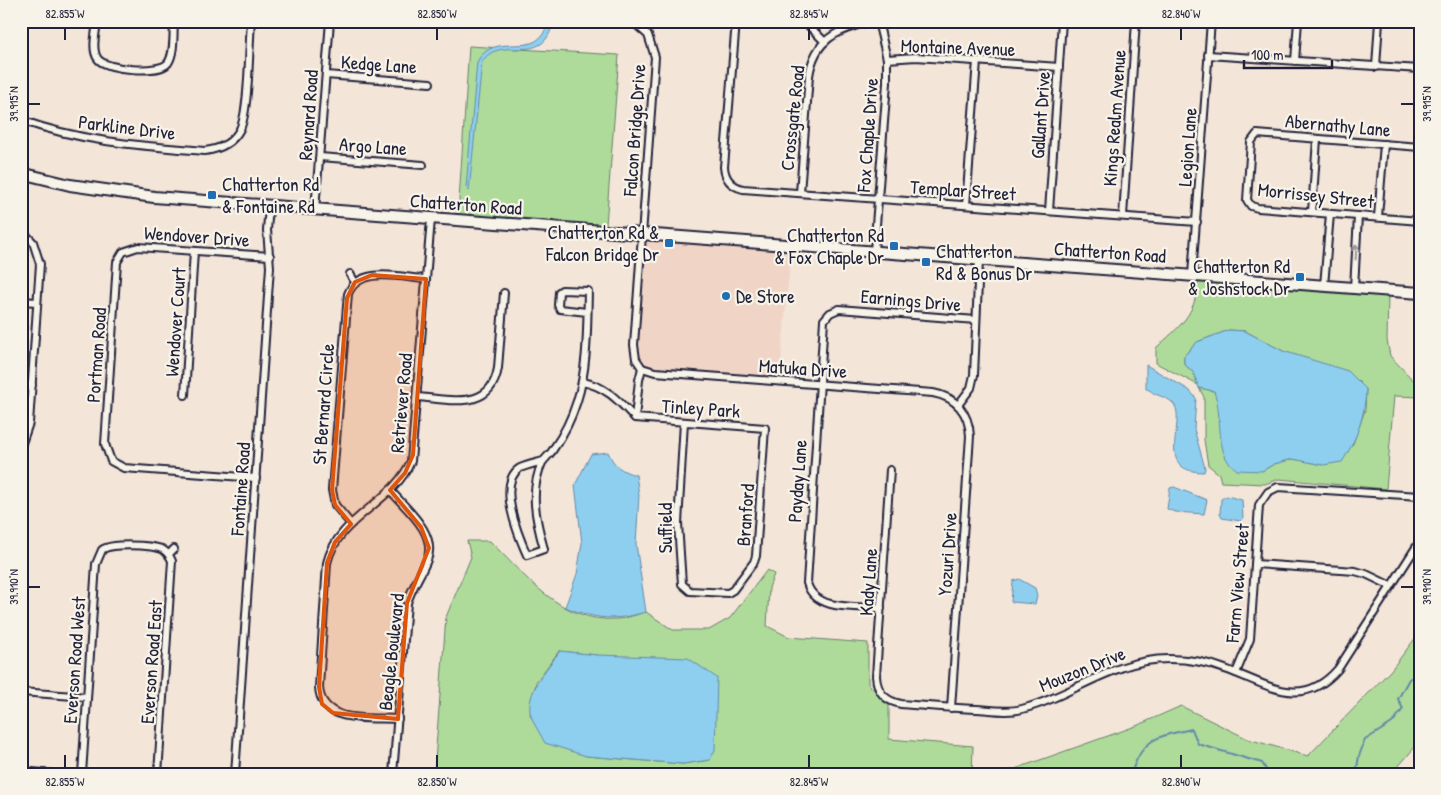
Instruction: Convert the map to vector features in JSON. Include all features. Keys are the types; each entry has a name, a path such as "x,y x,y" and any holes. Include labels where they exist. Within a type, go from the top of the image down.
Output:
{"main road":[{"name":"Chatterton Road","path":"21,173 70,185 121,194 269,207 1420,293"}],"street":[{"path":"97,21 95,50 100,61 110,67 156,70 166,66 171,56 174,21"},
{"name":"Parkline Drive","path":"21,120 74,136 125,145 205,151 218,149 230,142 240,129 244,114 251,21"},
{"name":"Reynard Road","path":"315,210 330,21"},
{"name":"Falcon Bridge Drive","path":"632,21 644,30 652,42 655,57 634,345 636,359 642,368"},
{"path":"644,30 654,21"},
{"name":"Templar Street","path":"736,21 724,167 729,182 743,189 1196,222"},
{"path":"804,21 825,42"},
{"name":"Crossgate Road","path":"800,193 810,66 816,52 825,42 840,31 870,21"},
{"name":"Fox Chaple Drive","path":"874,251 887,83 887,60 878,21"},
{"name":"Gallant Drive","path":"1048,211 1062,21"},
{"name":"Kings Realm Avenue","path":"1123,216 1136,21"},
{"name":"Legion Lane","path":"1192,276 1211,21"},
{"path":"1295,61 1298,21"},
{"path":"1376,67 1379,21"},
{"path":"1208,55 1420,69"},
{"name":"Montaine Avenue","path":"887,60 916,57 1059,67"},
{"path":"966,205 977,61"},
{"name":"Kedge Lane","path":"326,75 430,83"},
{"name":"Abernathy Lane","path":"1255,135 1420,147"},
{"name":"Morrissey Street","path":"1255,135 1251,142 1248,203 1254,208 1420,221"},
{"path":"1312,212 1317,139"},
{"path":"1378,217 1384,144"},
{"name":"Argo Lane","path":"320,157 423,165"},
{"name":"Fontaine Road","path":"236,774 270,256 267,230 269,207"},
{"path":"1324,286 1330,214"},
{"path":"1354,288 1358,216"},
{"name":"Retriever Road","path":"398,719 343,716 330,711 325,707 320,697 318,687 327,563 335,542 351,524 390,490 405,473 411,461 431,219"},
{"path":"21,230 29,236 39,256 29,423 21,446"},
{"name":"Wendover Drive","path":"123,252 138,247 270,256"},
{"name":"Wendover Court","path":"185,395 194,251"},
{"name":"Portman Road","path":"123,252 117,262 104,444 111,460 119,466 129,469 256,478"},
{"path":"958,405 971,388 974,375 979,260"},
{"path":"350,274 355,282 372,276 426,279"},
{"name":"St Bernard Circle","path":"351,524 335,505 332,490 347,298 355,282"},
{"path":"543,461 520,468 514,475 512,483 510,509 527,556 544,549 534,501 543,461 554,448 565,428 577,403 582,382 587,312 588,291 562,290 559,292 558,305 560,309 587,312"},
{"path":"417,397 469,400 480,397 490,390 498,368 504,293"},
{"path":"21,301 37,302"},
{"name":"Earnings Drive","path":"844,309 976,320"},
{"name":"Payday Lane","path":"844,309 835,310 824,320 807,583 813,595 824,603 881,608"},
{"name":"Matuka Drive","path":"642,368 655,372 934,393 947,397 958,405"},
{"name":"Tinley Park","path":"635,418 642,368"},
{"name":"Tinley Park","path":"582,382 604,389 635,418 765,428"},
{"path":"21,385 32,385"},
{"name":"Yozuri Drive","path":"951,708 970,436 967,419 958,405"},
{"name":"Suffield","path":"684,422 678,523 682,584 690,592 728,593"},
{"name":"Branford","path":"728,593 734,590 756,556 765,428"},
{"name":"Kady Lane","path":"882,695 877,686 876,676 890,470"},
{"name":"Farm View Street","path":"1236,673 1249,645 1259,505 1265,495 1278,487 1420,496"},
{"name":"Beagle Boulevard","path":"390,490 421,527 427,537 429,548 428,559 416,579 407,603 393,774"},
{"path":"1255,564 1355,571 1391,586 1420,541"},
{"name":"Everson Road West","path":"82,774 96,564 102,550 115,545 159,548 168,554"},
{"path":"168,554 174,549"},
{"name":"Everson Road East","path":"158,774 173,569 172,561 168,554"},
{"name":"Mouzon Drive","path":"882,695 891,702 901,704 1020,710 1115,669 1151,660 1184,659 1203,662 1236,673 1276,690 1302,692 1320,685 1338,669 1391,586"},
{"path":"21,692 87,697"},
{"path":"21,771 54,774"}],"highlighted area":[{"path":"372,275 426,279 413,455 405,473 390,490 421,527 429,548 407,603 398,719 333,713 322,704 319,687 327,563 335,542 351,524 335,505 332,490 347,298 355,282"}],"shaded area":[{"path":"637,237 791,251 779,386 650,375 634,364 629,349"}],"green space":[{"path":"469,46 619,55 606,225 458,216"},
{"path":"1198,281 1388,295 1387,340 1390,356 1413,380 1420,381 1420,397 1394,396 1386,489 1279,479 1265,484 1221,482 1219,474 1208,465 1204,440 1204,397 1199,388 1214,391 1219,406 1221,433 1262,471 1274,464 1293,459 1305,461 1353,444 1365,410 1366,389 1313,362 1283,351 1245,331 1229,330 1197,342 1184,356 1184,364 1193,372 1198,385 1156,363 1156,348 1185,319 1194,303"},
{"path":"467,541 490,541 546,595 578,613 597,618 620,619 646,612 673,630 709,630 730,618 767,570 774,574 769,588 767,626 789,637 868,643 868,684 889,704 889,739 973,746 972,774 434,774 446,617 471,557","holes":["559,651 597,655 710,760 683,764 586,756 530,715 536,682"]},
{"path":"1420,632 1420,741 1392,774 987,774 1012,770 1136,726 1181,706 1248,739 1308,756 1391,670"}],"water":[{"path":"548,21 553,21 548,36 541,44 532,48 500,50 490,54 482,62 469,191 466,188 477,62 485,52 494,47 526,44 536,41 543,34"},
{"path":"1229,330 1245,331 1283,351 1348,371 1366,389 1364,409 1359,427 1352,445 1342,462 1323,465 1293,459 1274,464 1262,471 1237,470 1228,462 1221,443 1218,408 1214,391 1199,388 1193,372 1184,364 1184,356 1197,342"},
{"path":"1146,365 1189,390 1196,398 1194,429 1205,468 1204,472 1190,470 1182,466 1177,460 1175,442 1177,413 1175,405 1146,389"},
{"path":"608,452 619,467 626,472 636,475 639,495 636,544 646,612 614,618 587,615 565,607 577,574 582,543 575,485 591,454"},
{"path":"1174,487 1207,500 1204,514 1175,512 1167,509 1170,488"},
{"path":"1227,496 1242,500 1243,519 1240,521 1222,518 1220,514 1221,499"},
{"path":"1019,579 1035,588 1037,596 1035,604 1011,602 1013,581"},
{"path":"560,651 597,655 688,658 717,678 715,750 710,760 683,764 586,756 545,743 531,716 531,699 538,681"}],"waterway":[{"path":"1356,774 1359,756 1365,740 1392,723 1403,709 1398,699 1409,679 1420,672"},
{"path":"1131,774 1135,762 1146,746 1161,737 1192,729 1198,744 1262,763 1269,774"}],"place":[{"name":"Chatterton Rd & Fontaine Rd","path":"212,195"},
{"name":"Chatterton Rd & Falcon Bridge Dr","path":"669,243"},
{"name":"Chatterton Rd & Fox Chaple Dr","path":"894,246"},
{"name":"Chatterton Rd & Bonus Dr","path":"926,262"},
{"name":"Chatterton Rd & Joshstock Dr","path":"1300,277"},
{"name":"De Store","path":"726,296"}]}
